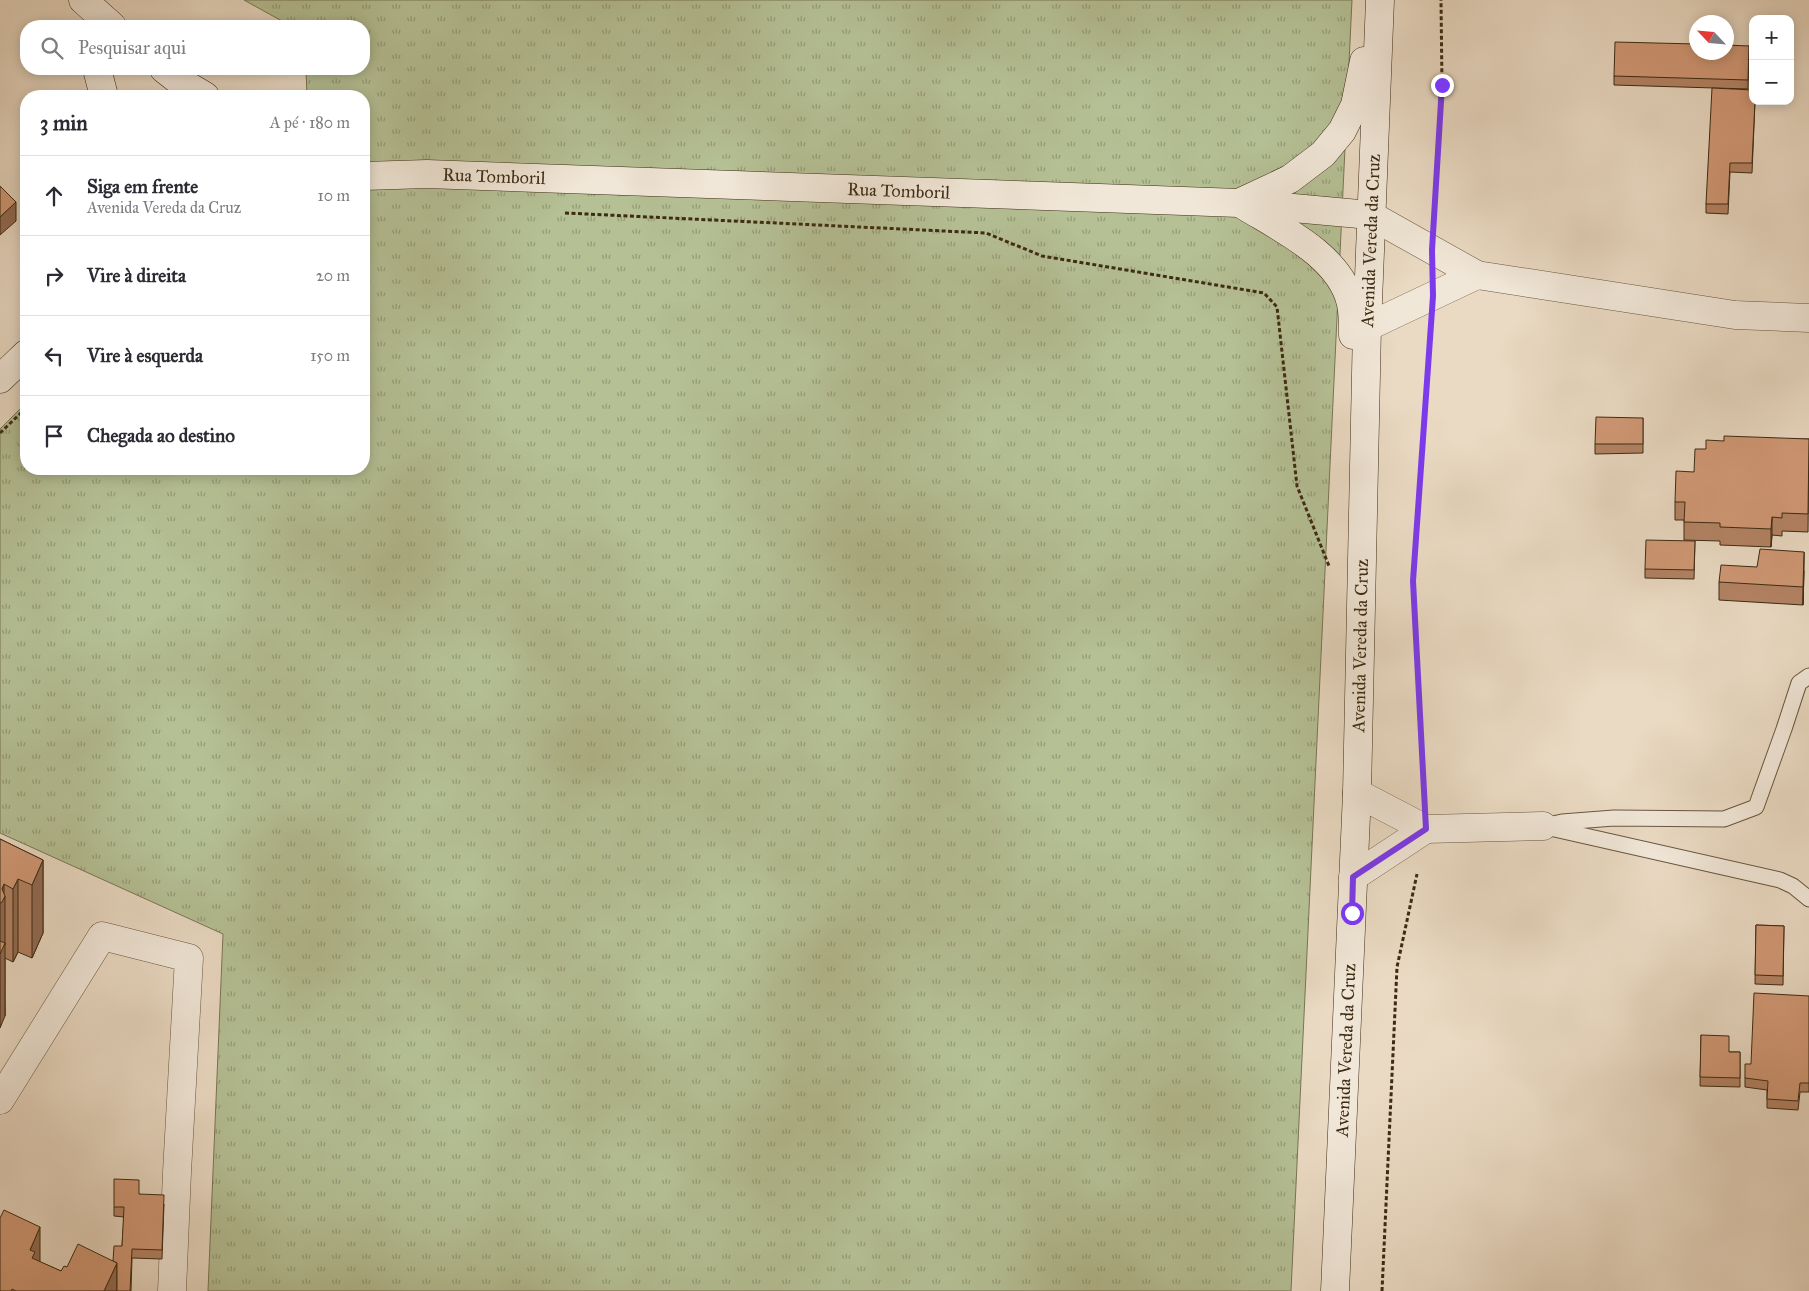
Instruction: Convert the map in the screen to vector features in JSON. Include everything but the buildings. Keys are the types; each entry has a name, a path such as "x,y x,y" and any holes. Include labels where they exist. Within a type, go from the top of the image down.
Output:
{"street":[{"path":"73,0 80,20"},
{"path":"83,0 105,20"},
{"path":"1239,203 1290,179 1323,154 1342,131 1355,105 1370,23 1379,0"},
{"name":"Avenida Vereda da Cruz","path":"1335,1291 1357,793 1370,215 1379,0"},
{"path":"99,75 102,90"},
{"path":"172,75 195,90"},
{"name":"Rua Tomboril","path":"370,158 427,174"},
{"name":"Rua Tomboril","path":"370,176 427,174 1239,203 1370,215"},
{"path":"1239,203 1309,246 1330,265 1342,282 1351,303 1353,333 1350,394 1353,437 1364,490"},
{"path":"1370,215 1477,275 1735,315 1809,318"},
{"path":"1367,327 1477,275"},
{"path":"0,380 20,360"},
{"path":"1357,793 1426,829 1543,826"},
{"path":"1353,877 1426,829"},
{"path":"0,1100 102,936 189,958 172,1291"}],"lane":[{"path":"1543,826 1562,822 1614,818 1724,819 1756,807 1799,683 1809,676"},
{"path":"1543,826 1780,880 1793,886 1809,898"}],"path":[{"path":"1432,250 1442,85 1441,0"},
{"path":"560,212 986,233 1042,256 1264,293 1276,307 1297,486 1331,571"},
{"path":"1382,1291 1397,967 1426,829 1413,581 1433,296"},
{"path":"0,433 20,414"}],"green space":[{"path":"244,0 1352,0 1291,1291 208,1291 223,934 0,833 0,429 20,409 20,475 370,475 370,90 307,90 306,75 370,75 370,20 280,20"}],"route":[{"path":"1352,913 1353,877 1426,829 1413,581 1433,296 1432,250 1442,85"}]}
